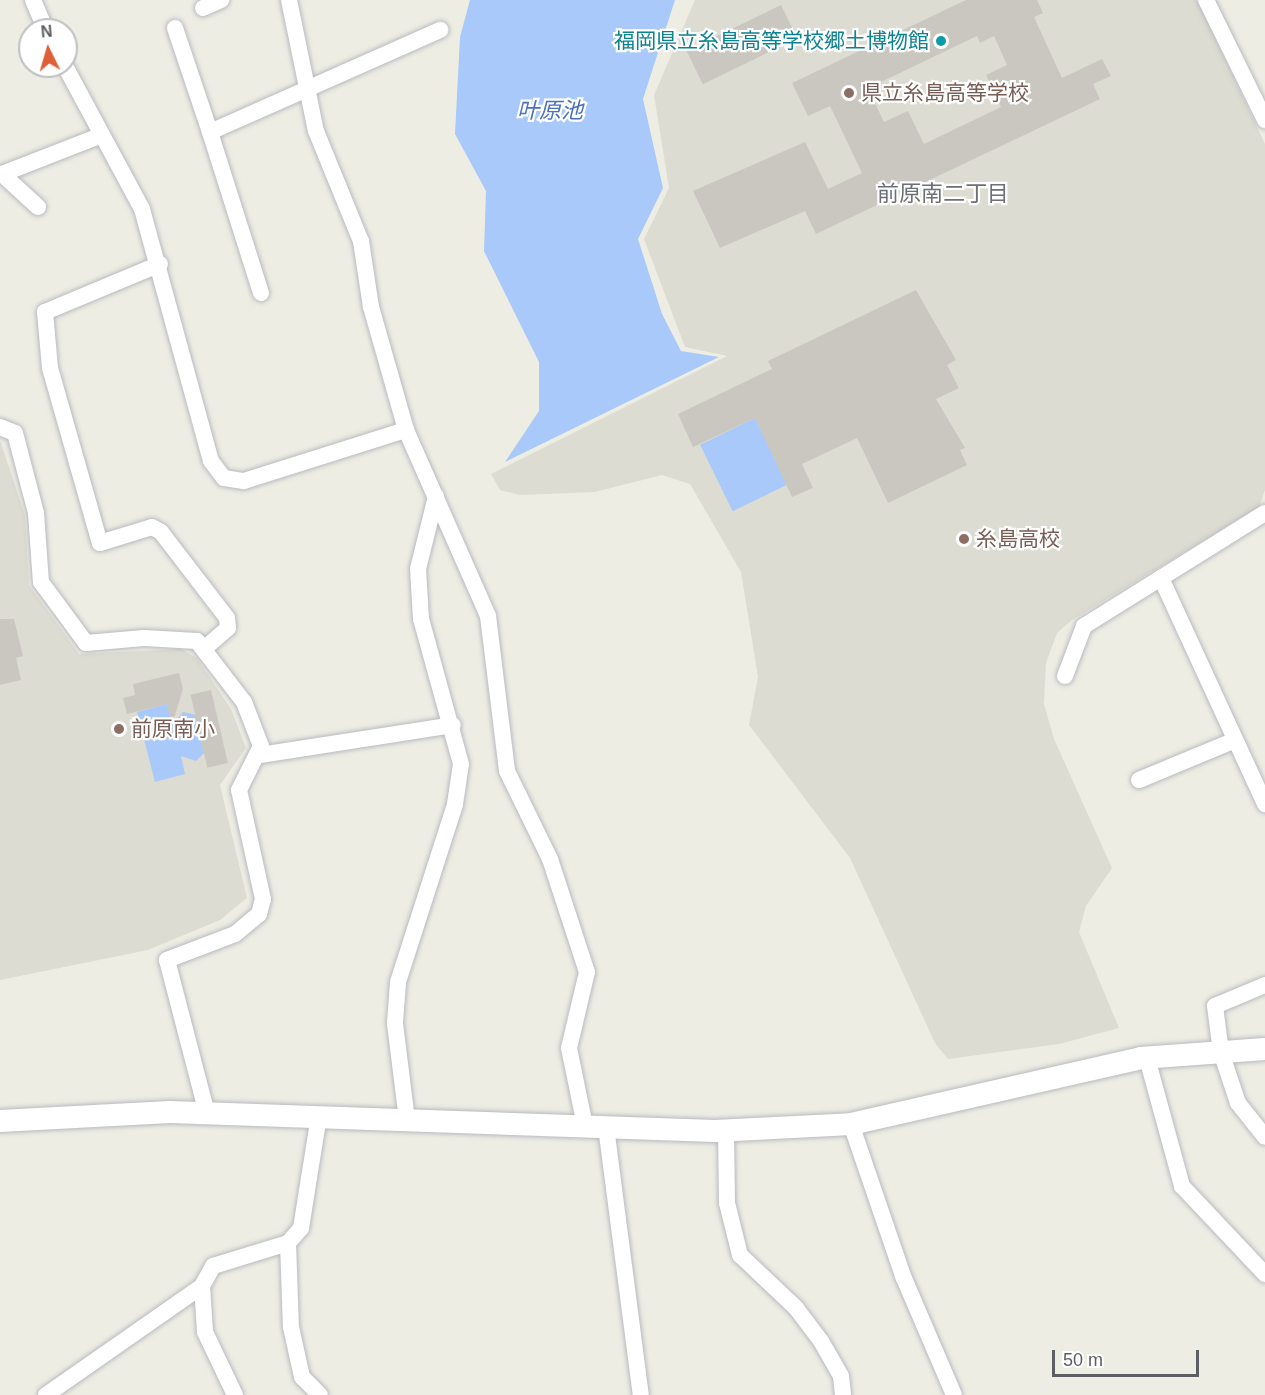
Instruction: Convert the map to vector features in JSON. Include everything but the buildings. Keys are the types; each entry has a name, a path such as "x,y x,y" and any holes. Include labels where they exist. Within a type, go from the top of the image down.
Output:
{"street":[{"path":"33,0 41,18"},
{"path":"203,8 221,0"},
{"path":"289,0 316,131 361,241 371,307 406,430 488,616 507,771 550,859 587,972 569,1048 595,1127 641,1395"},
{"path":"1206,0 1265,120"},
{"path":"175,28 261,293"},
{"path":"210,132 440,30"},
{"path":"71,78 142,209 160,264 211,461 224,478 244,481 406,430"},
{"path":"38,207 1,173 102,135"},
{"path":"160,264 45,312 50,368 100,543 152,527 161,532 226,618 228,628 205,648"},
{"path":"0,427 15,433 36,513 41,582 86,643 176,639 205,648 244,702 260,755 238,790 263,899 259,914 235,934 167,960 207,1114"},
{"path":"407,1120 395,1023 398,982 455,804 461,764 453,725 421,619 418,569 435,496"},
{"path":"1065,676 1084,626 1265,513"},
{"path":"1161,578 1265,804"},
{"path":"260,755 453,725"},
{"path":"1138,780 1235,740"},
{"path":"1265,985 1215,1006 1221,1052 1238,1103 1265,1137"},
{"path":"0,1121 207,1114 319,1114 407,1120 726,1130 851,1124 1147,1058 1265,1049"},
{"path":"1147,1058 1182,1186 1265,1274"},
{"path":"46,1395 202,1286 213,1266 288,1244 301,1228 319,1114"},
{"path":"851,1124 903,1276 954,1395"},
{"path":"726,1130 727,1203 740,1255 796,1308 821,1341 841,1376 843,1395"},
{"path":"288,1244 291,1327 302,1377 320,1395"},
{"path":"202,1286 205,1332 235,1395"}],"shaded area":[{"name":"糸島高校","path":"695,0 1197,0 1265,144 1265,490 1259,507 1072,620 1057,633 1046,663 1044,704 1054,739 1112,868 1086,906 1079,932 1119,1028 1059,1044 948,1059 935,1043 850,858 749,725 758,677 741,572 690,484 662,475 595,492 520,495 500,490 491,474 727,356 685,347 644,239 669,188 654,95"},
{"name":"前原南小","path":"0,440 25,515 29,585 79,654 181,649 197,658 231,709 246,748 220,785 247,898 220,920 148,950 0,980"}],"water":[{"name":"叶原池","path":"470,0 675,0 643,99 663,188 638,239 662,314 681,351 719,357 505,462 539,411 539,362 484,251 486,191 455,134 460,37"},
{"path":"755,418 787,485 733,511 700,445"},
{"path":"167,704 172,724 183,712 196,715 204,753 196,761 181,756 185,774 155,782 137,712"}],"place":[{"name":"福岡県立糸島高等学校郷土博物館","path":"941,41"},
{"name":"県立糸島高等学校","path":"849,93"},
{"name":"糸島高校","path":"964,539"},
{"name":"前原南小","path":"119,729"}],"district":[{"name":"前原南二丁目","path":"943,194"}]}
